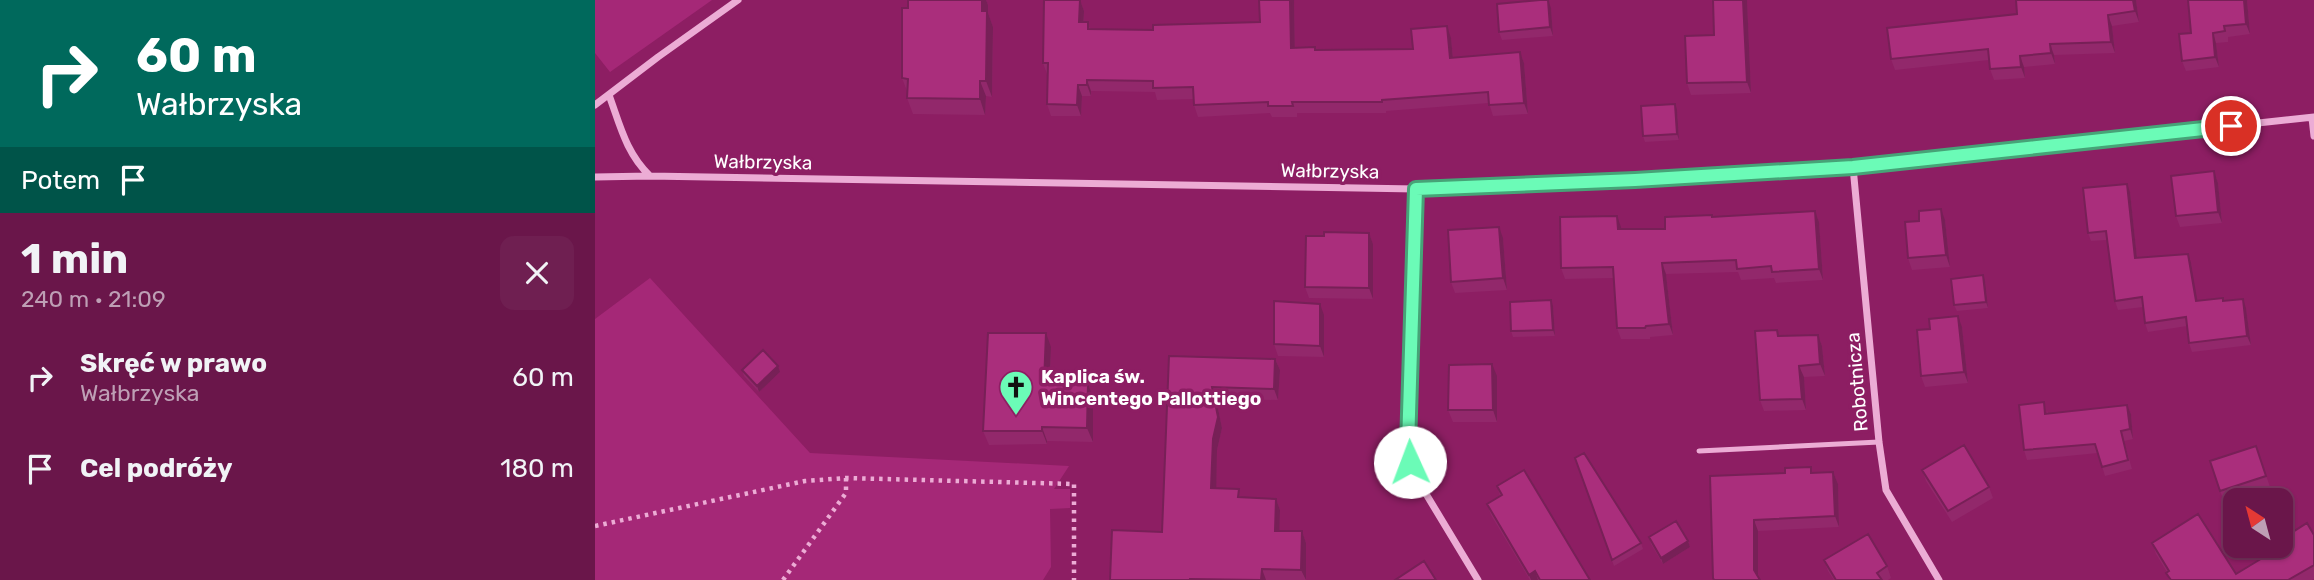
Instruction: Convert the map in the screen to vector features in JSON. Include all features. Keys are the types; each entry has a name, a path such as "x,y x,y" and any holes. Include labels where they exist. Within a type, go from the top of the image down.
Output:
{"street":[{"path":"595,105 738,0"},
{"path":"609,95 624,140 650,176"},
{"path":"2313,118 2314,136"},
{"name":"Wałbrzyska","path":"595,177 1416,189 1853,167 2313,118"},
{"name":"Robotnicza","path":"1853,167 1886,491 1939,580"},
{"path":"1416,189 1408,446 1410,462 1417,479 1478,580"}],"lane":[{"path":"1699,451 1879,442"}],"path":[{"path":"595,526 806,481 846,478 1074,484 1074,580"},
{"path":"783,580 846,493 846,478"}],"shaded area":[{"path":"595,0 712,0 610,72 595,53"},
{"path":"650,278 810,453 1069,466 1054,489 1070,489 1070,508 1050,509 1051,567 1043,580 595,580 595,319"}],"building":[{"path":"908,0 982,0 982,11 987,11 986,81 980,81 980,99 907,98 908,79 902,78 902,8 908,8"},
{"path":"1044,0 1080,0 1079,22 1088,22 1088,29 1153,30 1153,25 1260,22 1259,0 1290,0 1291,48 1315,47 1315,50 1413,49 1411,29 1447,26 1450,58 1520,52 1524,103 1489,105 1488,92 1382,102 1292,102 1293,106 1268,106 1268,102 1194,105 1193,87 1153,88 1153,81 1087,80 1087,85 1078,85 1077,105 1047,104 1048,63 1043,63"},
{"path":"1548,0 1550,27 1499,32 1497,4"},
{"path":"1713,0 1743,0 1747,82 1687,83 1685,36 1714,35"},
{"path":"2016,0 2133,0 2135,11 2108,15 2111,42 2050,44 2051,53 2020,56 2021,67 1990,69 1988,49 1891,59 1887,28 2017,14"},
{"path":"2188,0 2244,0 2246,24 2224,26 2225,31 2213,33 2215,57 2182,61 2179,34 2191,33"},
{"path":"1675,104 1677,134 1643,136 1641,106"},
{"path":"2214,171 2218,212 2176,216 2171,176"},
{"path":"2127,184 2135,258 2188,254 2196,301 2243,299 2247,336 2189,343 2186,317 2145,323 2142,297 2115,301 2106,231 2088,233 2083,188"},
{"path":"1941,209 1946,255 1908,258 1905,222 1919,221 1919,211"},
{"path":"1815,211 1819,269 1772,272 1771,266 1737,269 1736,260 1662,263 1669,324 1645,328 1617,328 1613,267 1561,268 1560,217 1617,216 1618,229 1665,229 1665,217"},
{"path":"1499,227 1503,278 1451,282 1448,230"},
{"path":"1324,232 1369,233 1369,288 1305,287 1306,236 1324,236"},
{"path":"1983,275 1986,302 1954,305 1951,279"},
{"path":"1551,300 1553,330 1511,331 1510,302"},
{"path":"1274,301 1320,304 1320,346 1274,344"},
{"path":"1958,316 1964,372 1921,376 1917,330 1930,329 1929,319"},
{"path":"1777,330 1778,336 1818,335 1820,364 1799,366 1802,399 1760,400 1755,331"},
{"path":"988,333 1046,333 1044,383 1088,384 1087,428 1042,427 1042,431 983,431"},
{"path":"763,350 778,366 757,386 742,370"},
{"path":"1169,356 1275,359 1274,389 1212,387 1218,417 1213,439 1211,488 1239,489 1238,497 1276,499 1275,531 1302,531 1301,570 1262,569 1261,580 1110,580 1112,530 1162,532"},
{"path":"1492,364 1493,410 1448,410 1449,365"},
{"path":"2044,402 2045,414 2127,405 2130,429 2121,431 2128,460 2102,467 2095,444 2024,450 2019,405"},
{"path":"1964,445 1989,487 1948,511 1922,470"},
{"path":"2256,446 2266,476 2220,491 2210,461"},
{"path":"1584,453 1641,543 1612,560 1575,458"},
{"path":"1811,467 1811,473 1833,472 1835,516 1754,520 1754,570 1760,580 1714,580 1710,476 1785,473 1785,468"},
{"path":"1524,470 1590,580 1540,580 1535,571 1529,575 1487,504 1502,495 1497,486"},
{"path":"2198,514 2223,553 2223,558 2226,558 2236,574 2262,558 2293,558 2293,532 2307,523 2314,535 2314,565 2288,580 2171,580 2166,573 2169,571 2152,543"},
{"path":"1676,521 1688,541 1661,558 1649,537"},
{"path":"1868,534 1887,566 1877,573 1882,580 1836,580 1824,560"},
{"path":"1424,561 1436,580 1395,580"}],"place":[{"name":"Kaplica św. Wincentego Pallottiego","path":"1016,417"}],"route":[{"path":"1410,462 1408,446 1416,189 1853,167 2231,126"}]}
